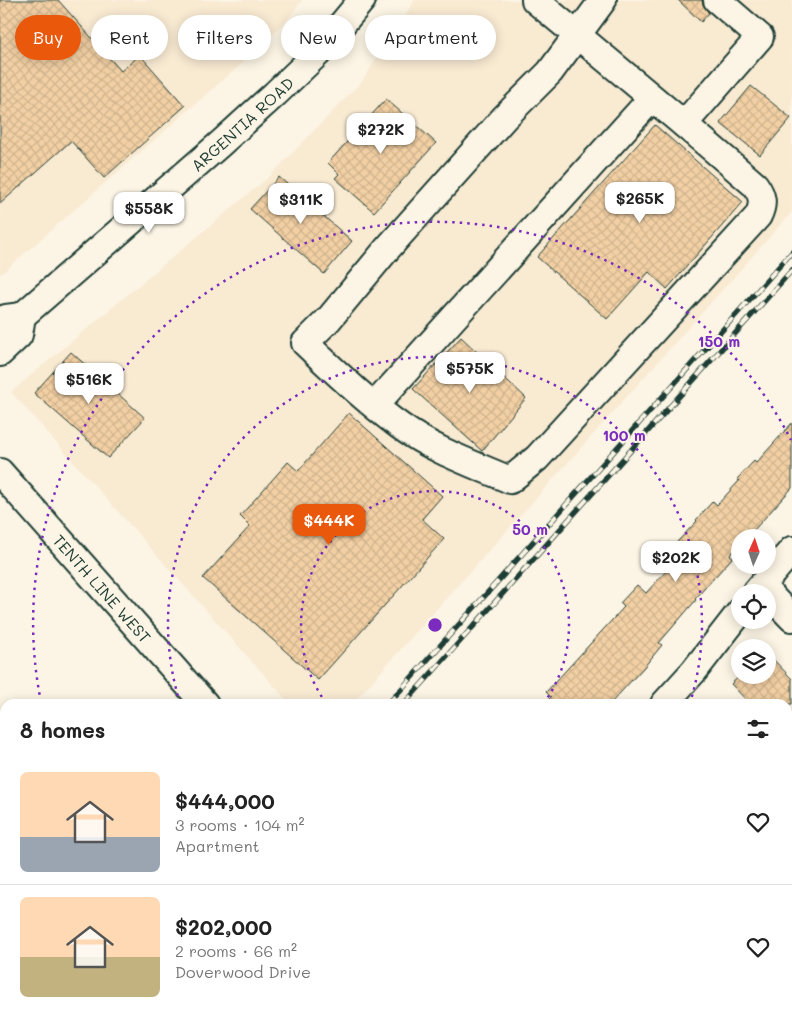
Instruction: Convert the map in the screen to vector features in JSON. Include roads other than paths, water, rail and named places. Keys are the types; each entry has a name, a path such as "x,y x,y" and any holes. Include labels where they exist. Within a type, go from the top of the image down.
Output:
{"street":[{"name":"ARGENTIA ROAD","path":"0,353 19,335 11,319 213,150 276,94 318,54 362,0"},
{"path":"535,0 577,36 684,124 754,185 763,199 763,207 758,216 537,458 510,480 444,452 401,427 353,387 306,343 505,117 550,72 577,36 603,0"},
{"path":"684,124 760,37 717,0"},
{"path":"375,405 652,98"},
{"name":"TENTH LINE WEST","path":"0,472 201,699"},
{"path":"768,584 792,550"},
{"path":"776,603 792,618"},
{"path":"669,699 694,671 731,624"}],"railway":[{"path":"392,699 792,252"},
{"path":"408,699 792,270"}]}
